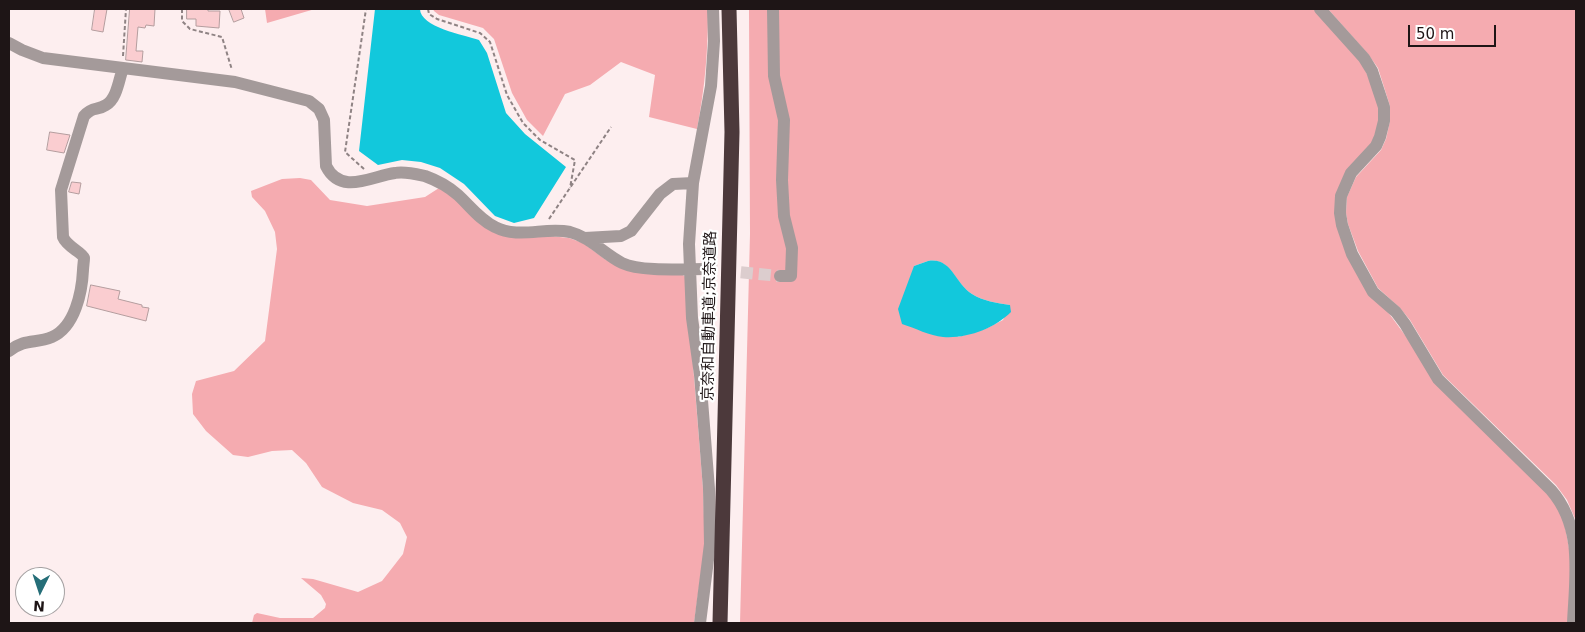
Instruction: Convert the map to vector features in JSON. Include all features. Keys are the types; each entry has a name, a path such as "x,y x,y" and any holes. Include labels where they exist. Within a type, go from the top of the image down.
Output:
{"highway":[{"name":"京奈和自動車道;京奈道路","path":"720,623 732,132 730,9"},
{"name":"京奈和自動車道;京奈道路","path":"728,623 738,234 737,9"}],"street":[{"path":"700,623 710,544 709,489 700,375 692,318 689,244 693,183 711,86 714,41 713,9"},
{"path":"773,9 774,76 784,120 782,180 784,216 792,248 791,276 780,276"},
{"path":"1320,9 1364,58 1372,71 1384,107 1383,128 1378,142 1351,173 1341,196 1340,213 1342,226 1352,254 1373,292 1396,312 1405,324 1438,379 1562,503 1573,532 1575,558 1573,623"},
{"path":"9,43 43,58 235,82 309,101 315,104 324,120 326,166 329,172 340,179 349,182 374,179 394,173 410,173 436,180 456,193 487,223 502,230 520,233 550,230 570,232 585,238 624,264 639,268 705,269"},
{"path":"9,352 19,344 52,337 62,330 75,311 82,286 84,258 66,244 62,237 61,190 84,116 90,110 105,106 112,99 123,68"},
{"path":"585,238 621,236 631,231 660,194 674,184 693,183"}],"path":[{"path":"123,68 126,9"},
{"path":"182,9 182,21 190,28 222,37 235,82"},
{"path":"366,9 345,152 374,179"},
{"path":"428,9 429,14 437,20 480,33 490,42 507,95 523,124 540,140 575,160 570,188"},
{"path":"550,230 548,220 611,128"}],"shaded area":[{"path":"265,9 315,9 267,23"},
{"path":"433,9 708,9 706,69 697,129 649,117 655,75 621,62 590,85 565,94 543,136 527,120 512,93 494,39 483,28 439,15"},
{"path":"749,9 1316,9 1361,60 1381,107 1380,127 1336,213 1382,304 1416,350 1549,492 1563,514 1572,566 1569,623 740,623 750,234","holes":["928,261 936,261 948,267 966,290 972,294 985,300 1010,305 1003,320 985,329 958,337 914,266"]},
{"path":"1328,9 1576,9 1576,521 1567,500 1556,485 1443,375 1410,320 1378,288 1358,251 1348,224 1346,213 1347,197 1356,177 1381,150 1386,139 1390,121 1390,106 1378,68"},
{"path":"300,178 311,180 330,200 367,206 425,197 439,188 453,197 477,221 569,238 583,243 606,260 679,273 686,277 703,489 705,544 694,623 252,623 254,615 257,613 280,618 313,618 325,608 326,604 321,595 301,578 313,579 358,592 382,581 403,554 407,537 400,523 382,510 353,503 322,487 306,463 292,450 272,451 248,457 233,455 206,431 193,414 192,394 196,381 234,371 265,341 277,249 275,232 265,211 252,197 251,191 282,179"}],"water":[{"path":"375,9 420,9 427,21 454,33 479,40 487,53 506,113 525,134 566,167 534,218 514,223 495,216 464,184 440,168 421,162 402,160 378,165 359,151"},
{"path":"928,261 943,263 966,290 985,300 1010,305 1011,312 989,327 962,336 943,337 928,334 902,324 898,309 914,266"}],"building":[{"path":"95,9 107,9 103,32 92,30"},
{"path":"130,9 155,9 154,26 138,27 136,51 143,51 142,62 126,60"},
{"path":"187,9 220,11 219,28 196,26 196,19 187,19"},
{"path":"229,9 241,9 244,18 234,22"},
{"path":"50,132 70,135 64,153 47,150"},
{"path":"72,182 81,183 79,194 69,192"},
{"path":"91,285 120,291 118,299 149,308 146,321 87,306"}],"tunnel":[{"path":"705,269 780,276"}]}
